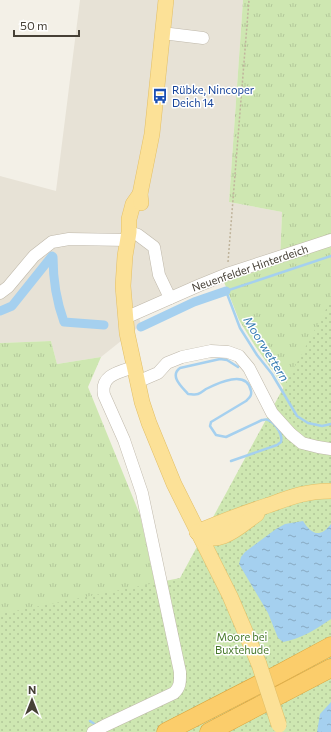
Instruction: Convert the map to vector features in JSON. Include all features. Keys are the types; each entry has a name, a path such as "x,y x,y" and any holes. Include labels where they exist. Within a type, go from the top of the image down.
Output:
{"highway":[{"path":"166,732 331,646"},
{"path":"209,732 331,668"},
{"path":"227,732 313,687 331,680"}],"main road":[{"path":"166,0 152,134 140,194 133,204 129,219 129,236 125,256 123,286 126,326 147,416 159,449 197,532 230,596 259,664 279,724"},
{"path":"197,532 242,513 284,498 304,493 331,491"},
{"path":"197,532 207,537 224,537 270,504"},
{"path":"217,570 222,547 230,533"}],"street":[{"path":"162,33 203,38"},
{"path":"0,293 14,281 34,256 52,242 69,239 138,235 154,247 159,275 170,298"},
{"name":"Neuenfelder Hinterdeich","path":"126,326 170,298 227,274 331,240"},
{"path":"93,732 174,693 179,688 180,672 142,493 124,440 104,395 103,389 106,380 112,375 158,373 167,363 182,357 211,351 228,352 239,356 249,368 272,413 291,434 302,443 331,449"}],"path":[{"path":"227,274 249,0"}],"shaded area":[{"path":"80,0 243,0 229,202 282,212 280,263 192,293 139,317 141,325 101,357 57,364 51,341 0,343 0,176 56,191"}],"green space":[{"path":"243,0 331,0 331,420 292,402 239,320 224,282 280,263 282,212 229,202"},
{"name":"Moore bei Buxtehude","path":"331,300 331,732 0,732 0,614 180,578"},
{"path":"51,341 57,364 101,357 88,387 140,515 176,680 0,732 0,343"}],"water":[{"path":"303,521 306,526 316,533 320,533 331,524 331,619 302,636 283,642 278,638 268,613 239,564 241,557 245,552 276,529 285,524"},
{"path":"331,702 331,732 317,732 320,714"}],"waterway":[{"path":"0,311 12,306 52,256 56,290 64,322 104,325"},
{"name":"Moorwettern","path":"331,256 226,291 240,328 257,355 272,374 297,416 308,423 322,426 331,424"},
{"path":"141,327 194,302 226,291"},
{"path":"231,461 277,445 281,442 281,436 278,430 271,422 262,420 226,437 216,435 210,426 211,422 246,401 251,396 251,391 248,384 238,379 224,381 206,389 201,393 188,394 180,385 176,378 176,374 180,368 220,359 227,360 238,367"},
{"path":"90,721 96,725"}],"place":[{"name":"Rübke, Nincoper Deich 14","path":"160,96"}]}
